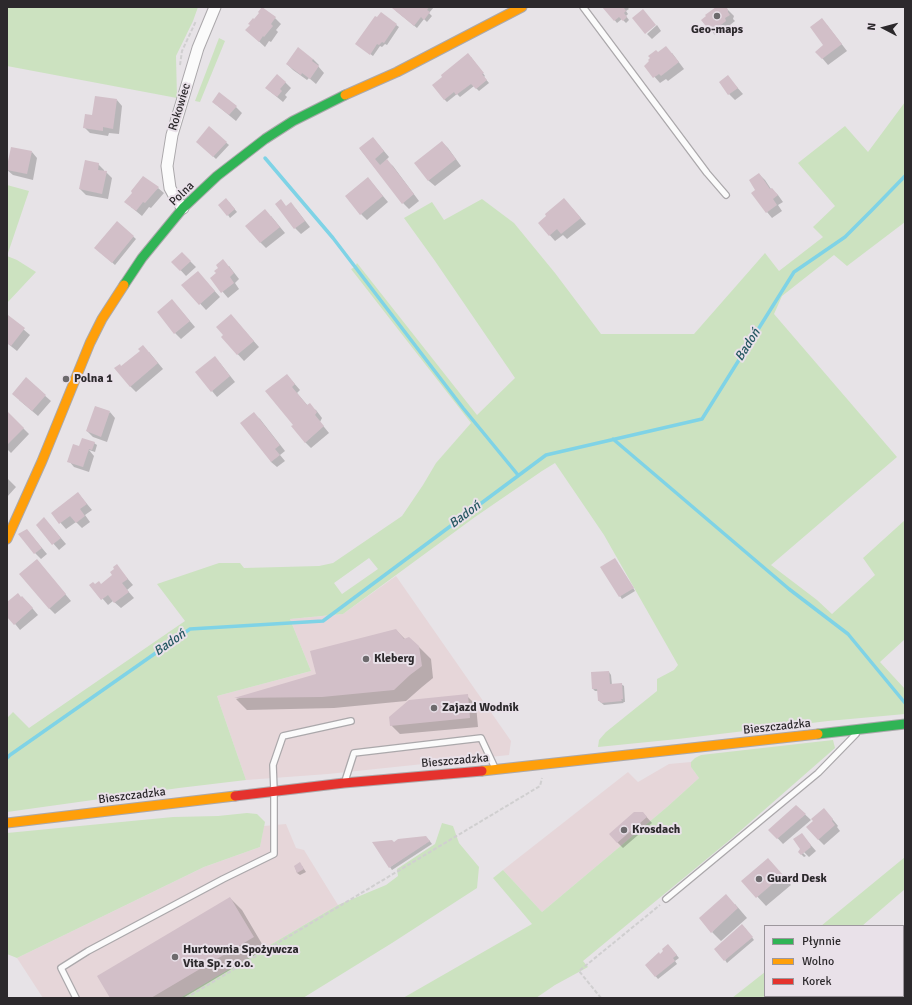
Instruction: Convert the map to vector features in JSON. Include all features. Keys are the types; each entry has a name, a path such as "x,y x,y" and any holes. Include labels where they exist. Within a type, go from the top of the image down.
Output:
{"main road":[{"name":"Polna","path":"7,539 42,462 90,343 102,319 142,258 183,208 217,176 265,139 294,121 330,102 397,72 522,7"},
{"name":"Bieszczadzka","path":"7,822 344,783 496,770 905,724"}],"street":[{"name":"Rokowiec","path":"183,208 177,201 170,188 167,166 172,135 198,48 215,7"}],"lane":[{"path":"583,7 707,173 726,195"},
{"path":"76,998 61,968 88,951 196,893 274,854 273,765 283,736 351,721"},
{"path":"666,899 818,774 860,729"},
{"path":"344,783 354,753 481,738 496,770"}],"path":[{"path":"186,998 540,786 546,764"},
{"path":"601,998 579,971 666,899"}],"shaded area":[{"path":"396,576 511,741 509,755 328,774 246,780 217,696 311,671 290,619 343,614"},
{"path":"691,762 691,767 699,778 667,807 542,912 503,870 628,772 638,782 669,764"},
{"path":"286,824 296,848 304,850 338,905 180,998 43,998 17,958 204,867 260,847 264,826"}],"green space":[{"path":"7,7 198,7 176,56 177,98 7,66"},
{"path":"219,38 225,41 200,102 195,101"},
{"path":"905,102 905,222 847,266 834,255 782,296 774,314 897,457 771,565 817,600 832,614 875,575 863,558 905,520 905,639 880,662 905,689 905,714 828,721 598,747 599,740 606,732 657,691 657,679 674,670 678,665 604,535 555,463 475,517 343,614 290,619 311,671 217,696 246,780 7,812 7,718 13,712 29,728 185,621 157,584 219,563 240,563 244,568 319,566 333,563 402,516 436,463 471,423 351,269 355,267 357,263 477,415 515,378 404,218 432,202 444,220 482,199 514,223 555,273 601,334 694,334 765,253 779,271 823,237 813,227 835,206 798,163 845,126 868,152","holes":["369,558 378,569 342,594 334,583"]},
{"path":"7,185 29,191 7,256"},
{"path":"7,256 17,260 36,272 7,303"},
{"path":"833,740 835,748 731,839 583,961 588,967 555,985 536,998 403,998 532,924 493,878 503,870 542,912 667,807 699,778 691,767 691,762 695,758 701,755"},
{"path":"247,813 257,814 265,822 260,847 204,867 17,958 7,954 7,833 173,817 218,816"},
{"path":"442,823 453,826 459,843 479,867 477,888 303,998 180,998 338,905 386,885 398,876 397,869 435,844"},
{"path":"905,857 905,889 863,925 822,925"},
{"path":"905,958 905,998 856,998 904,997"},
{"path":"764,973 764,997 778,997 776,998 732,998"}],"building":[{"path":"262,7 276,17 271,24 273,26 259,42 245,30"},
{"path":"429,7 427,10 430,12 424,20 421,17 414,26 392,8"},
{"path":"602,7 626,7 624,8 626,11 624,13 627,17 623,21 619,17 614,21"},
{"path":"716,7 727,8 730,15 725,18 726,21 721,25 715,28 713,26 709,30 701,20"},
{"path":"643,9 656,25 645,34 632,18"},
{"path":"381,12 397,24 384,43 382,42 379,45 377,44 370,55 355,44 375,16 377,17"},
{"path":"822,18 842,44 822,59 815,52 823,45 810,27"},
{"path":"666,46 679,62 661,76 659,74 653,78 644,66 649,61 648,60 650,58 648,56 656,50 658,52"},
{"path":"298,47 319,66 310,79 302,73 301,75 286,64"},
{"path":"468,53 484,73 482,74 487,80 476,89 471,84 456,95 454,92 444,100 432,85 442,77 441,75"},
{"path":"277,74 286,82 280,89 282,91 277,97 265,88"},
{"path":"728,75 738,88 728,95 719,82"},
{"path":"219,92 237,106 229,115 212,102"},
{"path":"95,96 117,99 113,129 103,127 103,131 83,128 85,114 92,115"},
{"path":"209,126 227,142 213,157 196,142"},
{"path":"373,137 384,151 375,159 380,165 387,159 414,194 402,204 359,148"},
{"path":"442,141 456,159 428,181 414,163"},
{"path":"11,147 32,151 27,174 7,170"},
{"path":"85,160 99,163 98,170 107,171 102,194 79,189"},
{"path":"759,173 770,189 772,188 778,195 773,199 777,205 766,213 751,193 755,190 749,180"},
{"path":"143,176 159,187 136,211 124,202"},
{"path":"368,177 383,196 360,215 345,196"},
{"path":"226,198 235,209 227,216 218,205"},
{"path":"564,198 581,218 561,234 557,229 549,236 538,223 546,216 545,214"},
{"path":"281,199 286,206 291,202 305,221 294,229 275,204"},
{"path":"265,209 280,227 260,243 245,226"},
{"path":"117,221 134,236 112,263 94,248"},
{"path":"182,252 191,261 180,271 171,262"},
{"path":"223,259 234,273 230,277 234,283 221,293 210,278 216,273 214,271 218,268 216,265"},
{"path":"198,271 215,291 199,305 181,285"},
{"path":"172,299 190,321 174,334 157,312"},
{"path":"231,314 254,341 237,355 221,337 223,335 216,327"},
{"path":"8,315 25,328 11,346 7,343"},
{"path":"143,345 158,363 130,387 114,368 120,364 121,366 140,351 138,349"},
{"path":"215,356 230,376 211,392 195,372"},
{"path":"287,374 295,384 292,387 307,405 310,403 317,412 315,415 324,426 305,443 291,426 293,425 265,391"},
{"path":"26,377 46,395 32,411 12,394"},
{"path":"95,406 110,411 101,437 86,431"},
{"path":"8,412 24,428 7,445 7,413"},
{"path":"254,412 280,445 275,449 280,455 271,462 240,423"},
{"path":"82,438 95,442 92,450 89,449 83,467 67,462 73,444 79,446"},
{"path":"78,492 87,504 80,509 85,516 76,523 70,516 59,524 51,513"},
{"path":"44,517 61,538 52,545 36,525"},
{"path":"27,529 42,548 34,554 18,534"},
{"path":"615,558 634,588 619,597 600,567"},
{"path":"37,559 66,594 49,609 19,574"},
{"path":"117,564 128,579 122,583 129,592 114,603 108,595 101,600 89,585 93,582 95,584 99,581 101,584 112,575 110,572"},
{"path":"18,593 33,608 14,625 7,617 7,602"},
{"name":"Kleberg","path":"396,629 404,639 409,637 419,646 422,666 394,690 322,697 234,698 316,674 310,651"},
{"path":"609,671 610,684 622,683 623,699 621,699 622,701 601,703 598,701 597,689 592,689 591,672"},
{"name":"Zajazd Wodnik","path":"468,694 470,718 390,726 389,717 409,700"},
{"path":"796,805 806,814 777,839 768,830"},
{"path":"824,808 833,819 832,821 835,825 818,840 806,827 813,821 811,819"},
{"path":"634,812 643,812 647,817 617,843 609,834"},
{"path":"802,833 811,847 801,855 798,852 800,849 793,839"},
{"path":"426,836 430,841 389,868 372,842 392,840 394,842 398,839"},
{"path":"768,858 783,875 756,898 741,881"},
{"path":"300,862 304,869 297,873 294,866"},
{"path":"726,894 738,908 711,933 699,918"},
{"name":"Hurtownia Spożywcza Vita Sp. z o.o.","path":"230,897 254,937 151,998 110,998 97,976"},
{"path":"742,924 753,937 724,961 714,949"},
{"path":"668,944 677,955 673,958 675,961 655,977 645,965 659,952 660,954 663,951 662,949"}],"waterway":[{"path":"265,158 333,238 463,408 518,475"},
{"name":"Badoń","path":"7,758 190,629 323,621 546,455 702,419 794,272 845,237 905,176"},
{"path":"613,439 789,589 848,634 905,703"}],"traffic: fast":[{"path":"124,285 142,258 183,208 217,176 265,139 293,121 345,95"},
{"path":"818,734 905,724"}],"traffic: slow":[{"path":"345,95 397,72 522,7"},
{"path":"7,539 42,461 90,343 102,319 124,285"},
{"path":"482,771 818,734"},
{"path":"7,823 235,796"}],"traffic: jam":[{"path":"235,796 344,783 482,771"}],"place":[{"name":"Geo-maps","path":"717,16"},
{"name":"Polna 1","path":"66,379"},
{"name":"Kleberg","path":"366,659"},
{"name":"Zajazd Wodnik","path":"434,708"},
{"name":"Krosdach","path":"624,830"},
{"name":"Guard Desk","path":"759,879"},
{"name":"Hurtownia Spożywcza Vita Sp. z o.o.","path":"175,957"}]}
